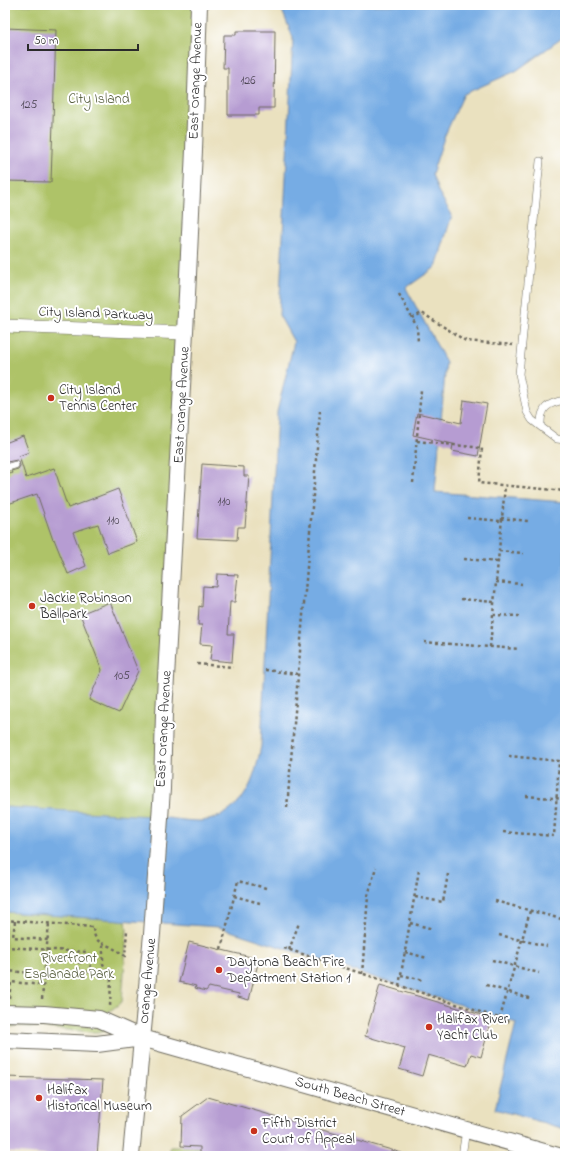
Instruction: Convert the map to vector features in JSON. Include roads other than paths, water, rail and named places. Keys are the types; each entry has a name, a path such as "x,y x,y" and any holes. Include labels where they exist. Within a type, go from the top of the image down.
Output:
{"street":[{"name":"East Orange Avenue","path":"161,805 194,150 198,5"},
{"name":"City Island Parkway","path":"5,326 185,333"},
{"name":"Orange Avenue","path":"131,1156 152,934 161,805"},
{"name":"South Beach Street","path":"7,1006 44,1014 99,1019 142,1038 558,1156"},
{"name":"South Beach Street","path":"5,1040 97,1044 142,1038"}],"lane":[{"path":"540,161 519,374 527,412 532,420 557,439 565,440"},
{"path":"541,427 542,414 546,407 551,402 565,400"},
{"path":"5,468 15,465"},
{"path":"462,1156 466,1130"}],"water":[{"path":"280,5 565,5 565,36 516,71 464,94 445,135 432,174 438,191 452,215 436,267 406,288 446,362 435,492 565,502 565,1129 495,1109 516,1023 218,927 5,912 5,807 150,816 203,821 223,814 237,804 248,789 255,773 261,746 277,412 294,342 279,315 293,38"}],"place":[{"name":"City Island Tennis Center","path":"51,398"},
{"name":"Jackie Robinson Ballpark","path":"32,606"},
{"name":"Daytona Beach Fire Department Station 1","path":"219,970"},
{"name":"Halifax River Yacht Club","path":"429,1027"},
{"name":"Halifax Historical Museum","path":"39,1098"},
{"name":"Fifth District Court of Appeal","path":"254,1131"}],"park label":[{"name":"City Island","path":"99,99"},
{"name":"Riverfront Esplanade Park","path":"69,966"}]}
